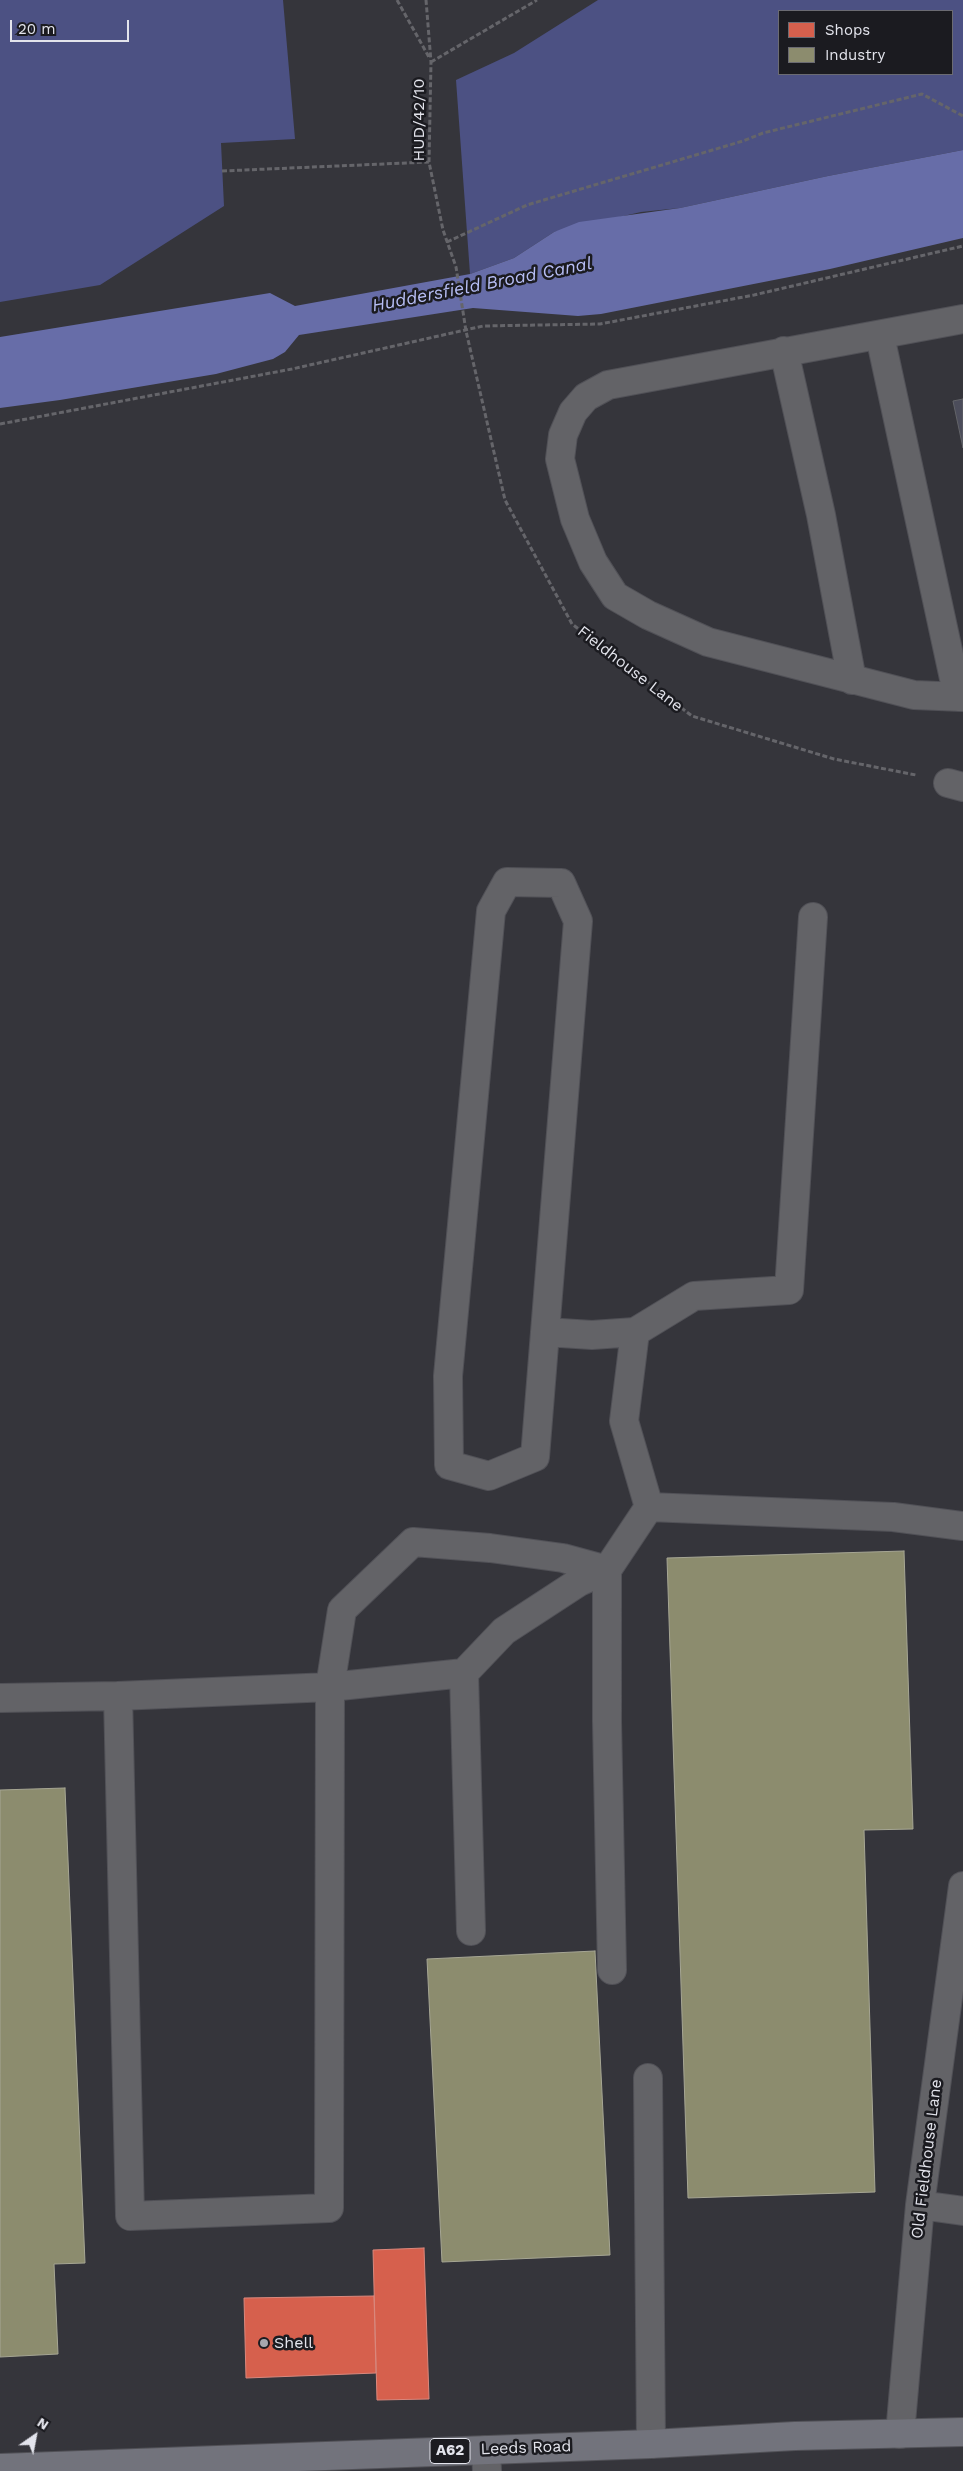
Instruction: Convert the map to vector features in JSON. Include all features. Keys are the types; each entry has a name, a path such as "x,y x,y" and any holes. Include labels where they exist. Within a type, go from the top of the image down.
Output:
{"main road":[{"name":"Leeds Road","path":"0,2468 487,2460 651,2444 963,2432"}],"street":[{"path":"880,336 960,697 914,695 708,642 648,615 615,596 593,562 576,519 560,459 563,434 573,412 586,397 608,385 784,351 880,336 963,320"},
{"path":"784,351 820,515 852,680"},
{"path":"507,882 561,883 578,921 545,1332 535,1456 489,1476 449,1465 448,1376 491,911 507,882"},
{"path":"545,1332 592,1335 635,1332 694,1296 790,1290 813,917"},
{"path":"0,1698 118,1696 330,1687 464,1673 504,1630 579,1582 607,1570 649,1507 624,1421 635,1332"},
{"path":"649,1507 893,1517 963,1526"},
{"path":"118,1696 130,2216 329,2208 330,1687 342,1610 414,1542 490,1548 563,1558 607,1570"},
{"path":"607,1570 606,1721 612,1970"},
{"path":"464,1673 471,1931"},
{"name":"Old Fieldhouse Lane","path":"900,2434 920,2205 963,1886"},
{"path":"648,2078 651,2444"},
{"path":"920,2205 963,2210"}],"path":[{"path":"397,0 432,62 537,0"},
{"name":"HUD/42/10","path":"426,0 432,62 430,162 447,242 456,268"},
{"path":"447,242 527,205 743,142 763,133 913,96 922,94 963,116"},
{"path":"222,171 430,162"},
{"path":"0,424 292,369 483,326 600,324 754,295 963,246"},
{"name":"Fieldhouse Lane","path":"456,268 466,330 505,500 572,624 692,716 834,759 956,785"}],"shaded area":[{"path":"0,0 283,0 295,139 221,143 224,206 100,285 0,302"},
{"path":"598,0 963,0 963,150 828,176 680,208 641,212 554,232 514,258 470,274 456,80 514,53"}],"water":[{"name":"Huddersfield Broad Canal","path":"963,150 963,238 830,269 601,314 578,316 473,308 299,335 285,352 273,359 216,374 0,408 0,337 270,293 295,306 470,274 514,258 554,232 579,222 680,208 828,176"}],"building: Shops":[{"path":"424,2248 429,2399 377,2400 373,2250"},
{"path":"374,2296 376,2373 246,2378 244,2298"}],"building: Industry":[{"path":"904,1551 913,1829 864,1830 875,2192 688,2198 667,1558"},
{"path":"65,1788 85,2263 54,2264 58,2354 0,2357 0,1790"},
{"path":"595,1951 610,2255 442,2262 427,1959"}],"building: Other":[{"path":"963,399 963,448 953,401"}],"place":[{"name":"Shell","path":"264,2343"}]}
